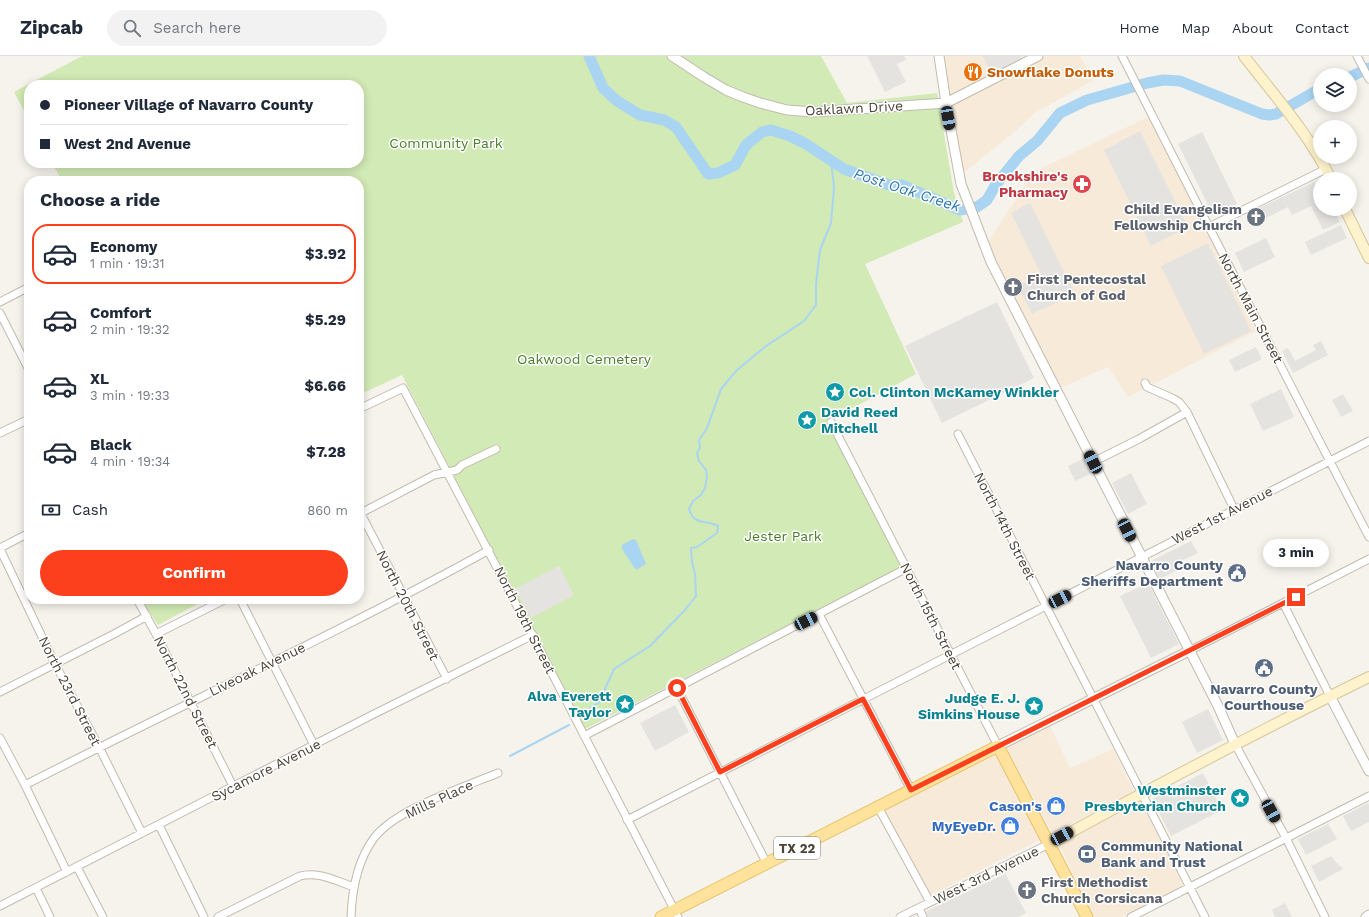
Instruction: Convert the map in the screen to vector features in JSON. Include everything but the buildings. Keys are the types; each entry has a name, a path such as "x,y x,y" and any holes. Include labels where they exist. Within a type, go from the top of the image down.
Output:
{"main road":[{"path":"1244,56 1302,133 1328,172"},
{"path":"1348,216 1369,258"},
{"name":"West 3rd Avenue","path":"1049,844 1235,744 1369,677"},
{"name":"TX 22","path":"661,917 676,914 878,806 998,746"},
{"name":"North 15th Street","path":"998,746 1087,917"}],"street":[{"name":"Oaklawn Drive","path":"672,56 726,90 760,103 787,110 826,112 946,103 1038,56"},
{"path":"939,56 960,184 991,262 1235,744 1286,838 1325,917"},
{"name":"North Main Street","path":"1122,56 1369,538"},
{"path":"1358,57 1369,79"},
{"path":"1209,227 1326,169"},
{"path":"0,302 24,290"},
{"path":"0,314 24,360"},
{"path":"1145,384 1147,387 1179,402 1187,412 1234,509"},
{"name":"North 19th Street","path":"364,407 403,388 489,550 676,914"},
{"path":"1093,462 1139,439 1187,412"},
{"path":"0,433 24,421"},
{"name":"North 15th Street","path":"831,422 998,746"},
{"name":"North 14th Street","path":"958,434 1205,917"},
{"name":"West 1st Avenue","path":"627,820 1369,441"},
{"path":"364,510 434,475 457,470 496,449"},
{"name":"North 20th Street","path":"364,520 447,679"},
{"path":"0,549 24,536"},
{"name":"North 23rd Street","path":"0,549 24,593"},
{"name":"Liveoak Avenue","path":"25,785 404,596 489,550"},
{"path":"998,746 1094,699 1369,559"},
{"path":"584,736 907,568"},
{"path":"1283,603 1369,771"},
{"name":"North 23rd Street","path":"30,604 55,664 142,833"},
{"name":"North 22nd Street","path":"140,604 233,786"},
{"path":"156,634 216,604"},
{"path":"243,604 314,745"},
{"path":"819,614 911,790"},
{"path":"0,692 147,616"},
{"name":"Sycamore Avenue","path":"0,906 233,786 533,635"},
{"path":"677,688 767,864"},
{"path":"0,738 25,785 67,872"},
{"name":"Mills Place","path":"352,917 354,887 364,856 373,839 384,828 419,806 498,773"},
{"path":"1131,917 1369,796"},
{"path":"878,806 930,902"},
{"path":"159,825 204,917"},
{"name":"West 3rd Avenue","path":"900,917 1049,844"},
{"path":"77,867 103,917"},
{"path":"218,917 300,876 307,874 315,874 354,887"},
{"path":"36,888 50,917"},
{"path":"919,908 923,917"}],"shaded area":[{"path":"867,56 904,56 906,60 897,64 906,82 885,92"},
{"path":"944,56 1029,56 949,97"},
{"path":"983,56 1020,56 1022,60 992,75"},
{"path":"1044,56 1080,56 1094,80 1036,112 1012,134 963,173 950,104"},
{"path":"1150,116 1256,331 1128,397 1108,367 1060,388 987,243 1034,172"},
{"path":"1140,131 1188,227 1151,246 1104,150"},
{"path":"1202,132 1237,204 1213,215 1178,144"},
{"path":"1313,182 1313,210 1311,206 1292,215 1288,207 1254,224 1249,213"},
{"path":"1030,203 1075,294 1032,314 1018,286 1041,274 1011,213"},
{"path":"1316,216 1337,216 1340,222 1323,230"},
{"path":"1341,225 1347,238 1311,255 1305,242"},
{"path":"1266,238 1275,257 1244,272 1235,253"},
{"path":"1208,243 1251,331 1204,354 1161,266"},
{"path":"997,302 1034,378 942,423 905,346"},
{"path":"1321,341 1328,355 1293,373 1282,351 1288,348 1295,361 1316,350 1313,345"},
{"path":"1256,347 1262,359 1235,372 1229,360"},
{"path":"1281,389 1294,417 1263,431 1250,404"},
{"path":"1343,394 1353,411 1341,417 1332,400"},
{"path":"1085,458 1092,473 1075,481 1068,466"},
{"path":"1131,473 1147,504 1128,514 1112,483"},
{"path":"1191,541 1198,553 1181,561 1183,567 1160,579 1151,561"},
{"path":"559,566 574,595 531,618 515,589"},
{"path":"1148,583 1179,644 1151,658 1120,596"},
{"path":"675,705 689,732 655,751 640,723"},
{"path":"1208,709 1223,740 1197,753 1182,722"},
{"path":"1049,724 1070,768 1113,749 1134,792 1052,833 1006,747"},
{"path":"994,753 1040,840 929,896 884,810"},
{"path":"1203,773 1222,810 1171,836 1152,799"},
{"path":"1140,800 1183,885 1121,917 1094,917 1057,841"},
{"path":"1368,803 1369,822 1351,831 1343,816"},
{"path":"1328,824 1337,839 1306,855 1298,839"},
{"path":"1034,853 1039,856 1005,873 1026,913 1018,917 928,917 925,912 1005,874 1001,871"},
{"path":"1331,856 1343,869 1319,882 1311,866"},
{"path":"1285,903 1292,917 1275,917 1272,910"}],"green space":[{"path":"82,56 821,56 847,103 937,93 954,193 963,222 865,264 916,374 827,422 903,566 585,729 402,375 364,393 364,176 59,176 55,168 364,168 364,80 37,80"},
{"path":"24,87 24,111 14,92"},
{"path":"144,604 198,604 158,625"}],"water":[{"path":"633,539 636,540 646,564 636,570 622,549 622,545"}],"waterway":[{"name":"Post Oak Creek","path":"589,56 603,88 617,101 640,115 664,120 676,127 708,174 718,173 735,165 746,145 762,132 771,130 790,136 806,144 844,169 889,185 902,185 960,210 977,207 987,200 995,186 1019,156 1037,141 1060,113 1087,100 1147,83 1163,80 1180,81 1262,114 1269,115 1276,114 1313,93"},
{"name":"Post Oak Creek","path":"1357,74 1369,68"},
{"path":"583,713 599,702 614,669 650,646 685,610 696,596 695,574 691,548 697,547 717,533 718,526 696,520 689,509 693,501 701,495 705,488 707,477 706,470 699,461 697,453 700,448 699,440 707,428 721,389 736,371 766,346 804,321 816,305 816,284 820,250 831,223 834,188 831,160"},
{"path":"510,756 569,725"}],"place":[{"name":"Snowflake Donuts","path":"973,72"},
{"name":"Brookshire's Pharmacy","path":"1082,184"},
{"name":"Child Evangelism Fellowship Church","path":"1256,217"},
{"name":"First Pentecostal Church of God","path":"1013,287"},
{"name":"Col. Clinton McKamey Winkler","path":"835,392"},
{"name":"David Reed Mitchell","path":"807,420"},
{"name":"Navarro County Sheriffs Department","path":"1237,573"},
{"name":"Navarro County Courthouse","path":"1264,668"},
{"name":"Alva Everett Taylor","path":"625,704"},
{"name":"Judge E. J. Simkins House","path":"1034,706"},
{"name":"Westminster Presbyterian Church","path":"1240,798"},
{"name":"Cason's","path":"1056,806"},
{"name":"MyEyeDr.","path":"1010,826"},
{"name":"Community National Bank and Trust","path":"1087,854"},
{"name":"First Methodist Church Corsicana","path":"1027,890"}],"route":[{"path":"677,688 720,772 863,699 911,790 1296,597"}],"park label":[{"name":"Community Park","path":"446,143"},
{"name":"Oakwood Cemetery","path":"584,359"},
{"name":"Jester Park","path":"783,536"}]}
